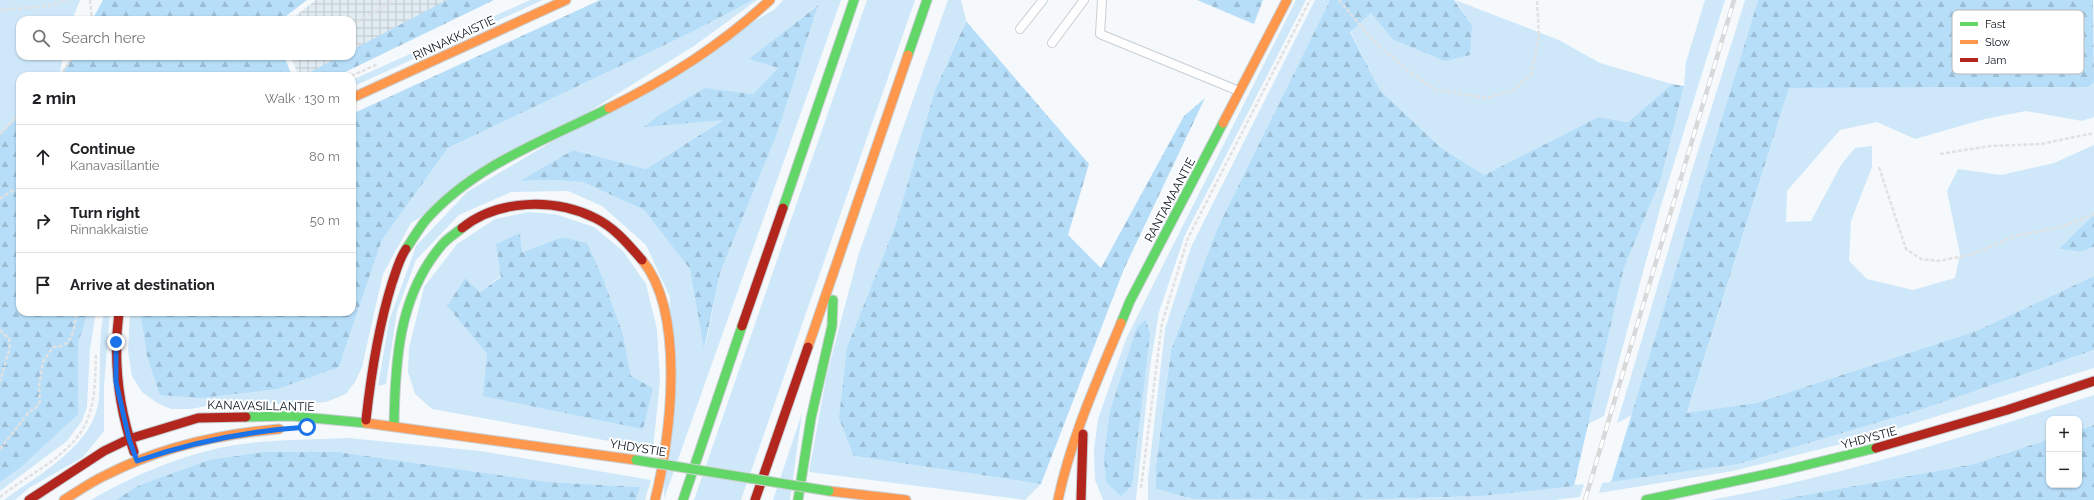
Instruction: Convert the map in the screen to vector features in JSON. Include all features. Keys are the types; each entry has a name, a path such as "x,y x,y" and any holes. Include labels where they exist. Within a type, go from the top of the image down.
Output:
{"main road":[{"name":"RINNAKKAISTIE","path":"356,96 566,0"},
{"path":"366,423 377,336 387,297 404,253 428,217 451,194 489,167 538,141 637,94 682,67 732,34 770,0"},
{"path":"683,500 722,391 854,0"},
{"path":"755,500 927,0"},
{"name":"RANTAMAANTIE","path":"1058,500 1065,468 1084,415 1130,301 1287,0"},
{"path":"394,426 396,378 401,336 407,309 420,275 434,250 454,231 479,215 507,207 534,203 559,205 587,214 610,226 630,243 647,266 659,291 666,315 670,345 670,390 666,436 655,500"},
{"path":"798,500 811,418 832,326 834,273"},
{"path":"119,316 116,342 116,382 129,439 137,461"},
{"name":"YHDYSTIE","path":"1646,500 1844,457 2044,398 2094,381"},
{"name":"RANTAMAANTIE","path":"1081,500 1084,415"},
{"name":"KANAVASILLANTIE","path":"29,500 104,451 129,439 198,418 291,416 366,423"},
{"name":"YHDYSTIE","path":"366,423 636,460 829,491 906,500"},
{"name":"KANAVASILLANTIE","path":"302,427 366,423"},
{"name":"KANAVASILLANTIE","path":"64,500 110,472 137,461 202,442 262,430 286,428"}],"lane":[{"path":"1020,29 1043,0"},
{"path":"1052,43 1084,0"},
{"path":"1102,0 1100,34 1240,91"}],"path":[{"path":"0,10 48,6 68,0"},
{"path":"90,0 92,16"},
{"path":"356,23 394,0"},
{"path":"1141,488 1162,323 1188,238 1310,0"},
{"path":"1339,0 1373,40 1407,70 1436,90 1487,98 1513,90 1531,74 1540,36 1537,0"},
{"path":"62,72 71,60"},
{"path":"0,134 16,118"},
{"path":"1940,154 1990,146 2041,144 2094,133"},
{"path":"1879,167 1906,249 1921,258 1939,261 1973,254 2015,236 2062,227 2094,214"},
{"path":"0,199 11,192 16,191"},
{"path":"0,449 28,412 36,408 40,401 39,387 42,362 53,346 59,347 68,342 73,336 76,316"},
{"path":"0,330 9,339 10,347 0,382"},
{"path":"0,497 55,457 72,443 82,431 90,415 96,350"}],"shaded area":[{"path":"0,0 80,0 74,16 16,16 16,60 62,60 60,72 16,72 16,316 95,316 90,349 87,407 82,421 67,441 0,491"},
{"path":"316,0 484,0 356,56 356,16 295,16"},
{"path":"530,0 543,0 356,85 356,78"},
{"path":"753,0 757,0 694,46 411,223 383,274 362,367 355,382 346,394 326,402 293,405 233,401 191,409 171,409 157,403 142,392 132,376 128,352 130,316 141,316 147,356 339,367 382,240 448,148 692,32"},
{"path":"783,0 841,0 664,499 670,297 646,245 602,206 568,191 511,192 459,215 416,260 397,311 386,384 378,386 389,321 416,246 467,192 775,9","holes":["817,5 777,134 720,273 705,348 690,268 644,210 583,182 550,180 521,181 573,150 646,169 724,119 645,126 705,89 753,94 778,68 750,59"]},
{"path":"867,0 915,0 741,500 694,500"},
{"path":"948,0 961,0 966,20 935,90 895,226 847,347 854,456 1041,484 1025,500 809,472 826,378 858,256"},
{"path":"1296,0 1306,0 1185,235 1159,312 1150,367 1136,500 1103,500 1095,480 1094,449 1098,419 1126,339"},
{"path":"1315,0 1330,0 1217,229 1171,350 1156,465 1156,489 1193,499 1351,500 1148,500 1148,478 1165,329 1191,247"},
{"path":"1455,0 1559,40 1600,63 1672,84 1628,122 1598,117 1484,175 1440,147 1380,90 1350,31 1371,13 1392,39 1472,25"},
{"path":"1705,0 1725,0 1662,202 1604,416 1588,424 1624,268 1661,179 1684,86 1686,62"},
{"path":"1745,0 1758,0 1632,415 1617,423 1693,167"},
{"path":"292,60 347,60 320,72 297,72"},
{"path":"70,62 76,72 61,72"},
{"path":"2094,82 2094,117 2082,121 2026,111 1985,119 1915,139 1877,122 1840,130 1787,191 1786,222 1811,221 1841,165 1855,148 1872,146 1872,167 1851,221 1849,261 1867,279 1913,290 1955,278 1960,254 1947,191 1958,169 2001,175 2054,163 2094,145 2094,214 2059,249 2079,252 2094,247 2094,276 1976,331 1756,403 1687,414 1789,88 2088,87"},
{"path":"529,212 555,214 594,227 623,251 646,284 657,329 660,381 653,449 432,409 415,394 408,372 409,348 424,287 457,244 495,219","holes":["520,233 521,252 562,237 604,281 623,334 631,377 487,354 447,306 465,278 480,292 501,276"]},
{"path":"103,316 110,316 104,386 104,431 83,457 29,488 15,500 4,500 63,457 87,430 95,415 99,398"},
{"path":"2094,350 2094,368 1873,436 1733,471 1599,493 1602,483 1739,464 1923,409"},
{"path":"2094,395 2094,425 2082,429 2082,416 2046,416 2046,440 1974,464 1778,500 1710,500 1856,467 1999,425"},
{"path":"802,413 790,500 773,500"},
{"path":"348,438 481,451 651,480 645,500 636,500 640,487 549,482 339,452 116,500 91,500 148,471 209,450 250,443"},
{"path":"1584,484 1580,497 1555,500 1351,500 1482,496"}],"green space":[{"path":"103,0 307,0 286,16 94,16"},
{"path":"447,0 494,0 345,72 310,72 333,60 356,60 356,48"},
{"path":"600,0 753,0 692,32 448,148 382,240 339,367 277,389 200,398 160,395 147,356 141,316 356,316 356,112"},
{"path":"1197,0 1263,0 1254,24"},
{"path":"1330,0 1454,0 1472,25 1470,55 1445,61 1392,39 1371,13 1350,32 1380,90 1440,147 1484,175 1598,117 1628,122 1672,84 1684,86 1661,179 1624,268 1574,486 1482,496 1351,500 1193,499 1156,489 1156,465 1171,350 1217,229"},
{"path":"1758,0 2093,0 2094,82 2088,87 1789,88 1687,413 1756,403 1976,331 2094,276 2094,350 1923,409 1739,464 1611,482"},
{"path":"818,5 777,134 720,273 704,349 690,269 644,210 583,182 550,180 520,181 573,150 646,169 723,120 644,127 659,115 705,88 753,94 778,68 749,59"},
{"path":"966,21 1089,164 1068,235 1101,268 1184,116 1205,98 1124,269 1041,484 854,456 839,418 847,347 895,226 935,90"},
{"path":"70,60 286,60 290,72 63,72"},
{"path":"16,120 16,316 87,316 78,343 78,414 21,467 0,482 0,134"},
{"path":"2094,214 2094,247 2080,252 2059,249"},
{"path":"520,233 522,252 562,237 587,243 604,281 623,334 631,376 653,388 643,429 483,396 487,354 447,306 465,278 480,292 501,277 496,244"},
{"path":"1146,320 1150,334 1132,486 1121,496 1106,482 1104,457 1110,411 1137,327"},
{"path":"2094,425 2094,500 1778,500 1974,464 2046,440 2046,488 2082,488 2082,429"},
{"path":"264,452 339,452 549,482 640,487 636,500 116,500 138,486 209,460"}],"railway":[{"path":"1585,500 1734,0"}],"traffic: fast":[{"path":"783,208 854,0"},
{"path":"908,55 927,0"},
{"path":"406,249 425,221 444,201 465,184 488,169 535,143 609,108"},
{"path":"1121,323 1130,301 1223,123"},
{"path":"394,426 398,355 407,309 427,266 443,243 462,228"},
{"path":"798,500 811,418 832,326 833,300"},
{"path":"683,500 742,326"},
{"path":"246,417 291,416 366,423"},
{"path":"1646,500 1786,470 1876,448"},
{"path":"636,460 829,491"}],"traffic: slow":[{"path":"356,96 566,0"},
{"path":"609,108 631,97 693,60 732,32 770,0"},
{"path":"1223,123 1287,0"},
{"path":"808,347 908,55"},
{"path":"642,260 656,283 665,311 670,343 670,410 661,474 655,500"},
{"path":"1058,500 1063,477 1077,432 1121,323"},
{"path":"366,420 366,423 636,460"},
{"path":"64,500 126,465 168,450 235,434 279,429"},
{"path":"829,491 906,500"}],"traffic: jam":[{"path":"462,228 476,218 492,211 509,207 527,205 562,207 579,211 602,222 620,236 642,260"},
{"path":"742,326 783,208"},
{"path":"366,420 379,334 396,270 406,249"},
{"path":"119,316 117,330 118,383 124,417 134,452"},
{"path":"755,500 808,347"},
{"path":"1876,448 2007,410 2094,381"},
{"path":"29,500 104,451 129,439 198,418 246,417"},
{"path":"1081,500 1083,434"}],"route":[{"path":"116,342 116,382 129,439 137,461 165,451 262,430 307,427"}]}
